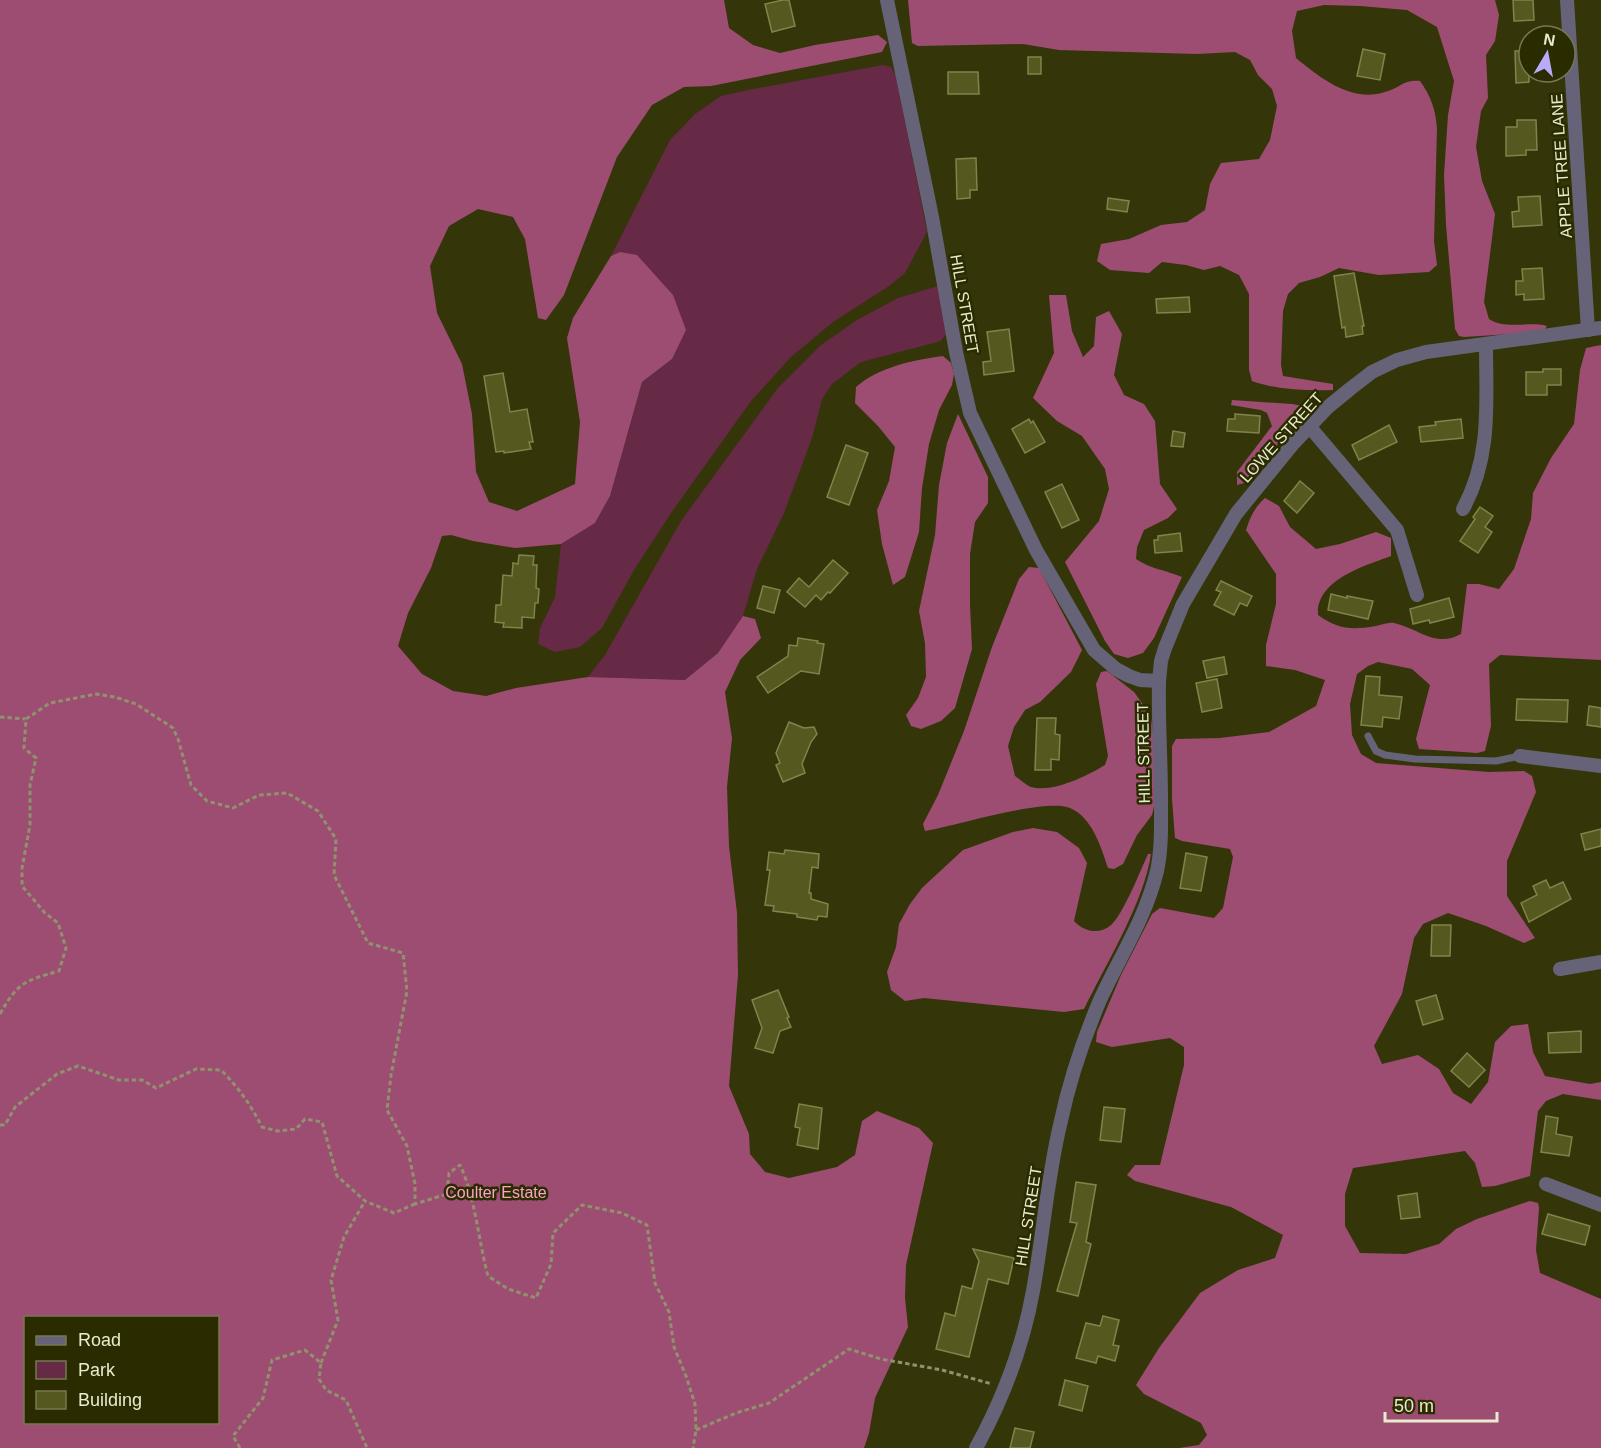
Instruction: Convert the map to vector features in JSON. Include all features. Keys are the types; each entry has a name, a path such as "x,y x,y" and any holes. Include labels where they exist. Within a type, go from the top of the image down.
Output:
{"street":[{"name":"HILL STREET","path":"887,0 932,217 969,413 1036,550 1094,650 1116,669 1129,676 1140,680 1159,681 1161,822 1157,868 1132,938 1101,998 1068,1093 1047,1191 1033,1291 1017,1356 1006,1387 976,1448"},
{"name":"APPLE TREE LANE","path":"1567,0 1594,329"},
{"name":"LOWE STREET","path":"1159,681 1165,648 1192,586 1242,506 1309,426 1328,407 1372,372 1397,360 1446,348 1594,329"},
{"path":"1463,509 1480,468 1486,434 1486,344"},
{"path":"1309,426 1397,530 1417,595"},
{"path":"1520,756 1601,766"},
{"path":"1560,969 1601,962"},
{"path":"1546,1184 1601,1205"}],"lane":[{"path":"1368,736 1376,751 1384,755 1415,759 1496,761 1520,756"}],"path":[{"path":"0,717 26,719 50,704 96,694 115,697 136,704 173,728 191,785 207,801 233,808 259,795 288,793 318,811 336,840 334,875 368,943 403,953 407,991 391,1075 387,1110 407,1146 415,1184 415,1204"},
{"path":"0,1014 13,992 30,979 59,971 66,948 58,923 45,913 22,886 22,868 30,825 30,786 36,759 24,748 26,719"},
{"path":"0,1125 5,1125 15,1107 57,1074 78,1066 119,1080 142,1080 156,1088 196,1069 221,1070 253,1108 262,1127 277,1131 296,1129 305,1119 322,1122 338,1176 365,1201 394,1213 447,1194 448,1173 459,1165 474,1204 481,1250 488,1276 508,1289 536,1298 551,1264 553,1233 582,1205 622,1213 647,1225 655,1283 669,1312 674,1347 695,1404 696,1430 693,1448"},
{"path":"365,1201 344,1237 331,1280 338,1320 321,1363 319,1379 326,1390 346,1400 368,1448"},
{"path":"696,1430 736,1413 769,1403 849,1349 881,1359 942,1370 1006,1387"},
{"path":"240,1448 233,1436 264,1398 272,1360 305,1350 321,1363"}],"green space":[{"name":"Coulter Estate","path":"0,0 724,0 729,28 753,45 780,53 878,35 887,42 882,52 711,86 684,87 652,105 617,157 564,295 546,320 538,318 525,239 513,217 478,209 449,226 430,266 437,313 462,364 472,414 476,472 489,502 517,511 575,484 580,422 567,338 573,318 611,256 620,252 637,255 673,295 686,330 672,359 642,382 610,496 595,523 561,544 515,548 451,535 442,536 431,568 408,613 398,646 422,674 453,691 486,696 516,688 588,677 685,680 718,653 743,616 755,619 761,638 740,660 725,692 732,738 727,787 729,846 737,913 738,975 729,1086 749,1134 750,1154 765,1172 789,1178 837,1167 855,1155 862,1121 877,1111 919,1128 933,1143 906,1265 905,1298 908,1327 875,1398 864,1448 0,1448"},
{"path":"908,0 1495,0 1499,15 1495,41 1486,55 1488,98 1481,111 1476,147 1482,181 1495,214 1484,302 1489,319 1496,322 1510,325 1547,326 1543,332 1464,337 1459,336 1455,329 1444,175 1448,115 1454,81 1437,27 1407,10 1324,5 1297,11 1292,31 1296,58 1337,87 1373,95 1410,81 1420,81 1432,104 1437,129 1434,241 1437,265 1429,272 1379,275 1339,268 1299,283 1288,294 1283,311 1281,365 1283,376 1333,384 1333,390 1313,390 1282,388 1252,381 1249,370 1249,294 1239,275 1220,266 1204,270 1162,262 1149,273 1110,270 1097,261 1101,244 1129,239 1161,225 1187,222 1205,210 1210,184 1221,163 1259,159 1270,140 1277,106 1272,89 1258,75 1250,60 1235,52 1197,54 1059,50 1023,44 918,46 912,43"},
{"path":"883,65 891,67 896,76 927,232 905,273 833,322 791,357 751,401 671,513 634,570 602,628 580,647 555,652 538,644 540,628 555,597 561,544 595,523 610,496 642,382 672,359 620,252 611,256 670,140 695,114 721,96"},
{"path":"938,286 946,334 941,341 861,362 832,384 822,399 812,438 784,513 757,569 743,616 718,653 685,680 588,677 605,655 681,521 778,388 821,345 857,320 898,298"},
{"path":"1049,295 1066,295 1072,331 1083,357 1094,346 1096,317 1109,311 1122,334 1114,375 1124,395 1144,404 1155,421 1160,484 1177,509 1168,518 1144,530 1137,547 1136,559 1182,577 1154,638 1143,653 1128,658 1114,654 1105,641 1065,562 1099,521 1109,489 1105,469 1082,436 1057,421 1033,398 1054,353"},
{"path":"1601,345 1601,660 1500,655 1489,664 1491,726 1485,751 1477,753 1419,749 1416,739 1430,685 1412,669 1378,662 1368,666 1357,674 1350,704 1352,735 1361,754 1376,763 1489,772 1524,771 1532,776 1536,792 1507,861 1507,896 1535,938 1524,943 1486,926 1448,913 1423,924 1414,938 1402,994 1374,1046 1382,1064 1418,1055 1439,1069 1453,1093 1471,1104 1488,1082 1495,1042 1511,1026 1528,1024 1533,1052 1545,1076 1590,1084 1601,1082 1601,1100 1563,1094 1546,1101 1538,1111 1530,1176 1495,1186 1482,1187 1475,1163 1465,1151 1353,1168 1345,1194 1345,1226 1360,1253 1406,1254 1439,1244 1456,1229 1477,1219 1530,1201 1538,1203 1536,1250 1540,1273 1601,1299 1601,1448 1179,1448 1199,1445 1207,1435 1201,1423 1144,1394 1136,1385 1159,1348 1200,1293 1238,1270 1275,1258 1283,1235 1231,1207 1135,1181 1127,1175 1135,1165 1160,1165 1184,1065 1184,1047 1170,1038 1112,1047 1096,1042 1097,1032 1121,975 1152,914 1160,908 1214,918 1223,908 1233,857 1230,849 1175,838 1172,746 1176,739 1220,738 1269,732 1316,706 1325,680 1295,670 1266,666 1266,645 1276,604 1276,574 1246,530 1249,521 1265,498 1279,506 1290,527 1316,549 1376,532 1391,538 1391,556 1356,570 1333,584 1319,603 1318,615 1333,624 1346,628 1392,623 1435,638 1452,638 1461,634 1467,584 1479,584 1499,589 1514,569 1531,519 1533,493 1551,458 1574,424 1580,370 1586,348"},
{"path":"943,356 951,363 954,374 952,385 939,410 929,444 922,488 919,532 905,577 893,585 882,544 877,510 889,481 895,447 855,403 856,387 886,369 908,362"},
{"path":"1232,400 1303,406 1306,414 1276,446 1252,481 1237,485 1237,472 1272,426 1267,413 1231,405"},
{"path":"958,414 988,477 988,503 975,522 970,554 972,649 955,708 941,721 921,729 911,726 906,715 918,698 926,677 925,643 919,611 935,535 939,485 947,443"},
{"path":"1029,567 1039,568 1082,650 1071,672 1040,702 1025,710 1014,727 1008,746 1015,776 1031,787 1049,788 1079,778 1105,765 1108,756 1096,684 1101,672 1107,671 1134,692 1151,719 1155,746 1156,798 1152,815 1137,835 1123,864 1114,869 1108,868 1090,825 1078,812 1070,808 1058,806 1021,810 925,831 923,824 938,795 964,731 992,647 1019,579"},
{"path":"1033,828 1057,832 1079,848 1087,863 1074,921 1087,930 1102,930 1116,920 1148,854 1151,854 1147,873 1133,912 1084,1009 1064,1012 924,998 905,1001 891,990 887,972 896,947 899,924 922,888 963,850 1013,832"}],"building":[{"path":"789,0 795,26 772,32 765,4"},
{"path":"1513,0 1533,0 1534,20 1514,21"},
{"path":"1363,49 1385,54 1380,80 1357,76"},
{"path":"1515,51 1517,51 1517,83"},
{"path":"1028,57 1041,57 1041,74 1028,74"},
{"path":"948,72 978,72 979,94 948,94"},
{"path":"1517,120 1536,120 1537,150 1526,150 1526,155 1506,156 1506,127 1517,127"},
{"path":"976,158 977,190 970,190 970,198 957,199 956,159"},
{"path":"1540,196 1542,225 1513,227 1512,212 1519,211 1518,197"},
{"path":"1108,198 1129,201 1127,212 1107,209"},
{"path":"1542,268 1544,299 1524,300 1524,294 1516,295 1516,281 1523,281 1522,269"},
{"path":"1354,273 1364,326 1362,326 1363,334 1346,337 1345,327 1342,328 1334,276"},
{"path":"1189,297 1190,312 1157,313 1156,299"},
{"path":"1009,329 1014,371 984,375 983,362 991,361 987,332"},
{"path":"1543,369 1561,369 1561,385 1547,385 1547,395 1526,395 1526,372 1543,372"},
{"path":"503,373 510,412 527,409 533,442 529,442 531,449 496,452 484,376"},
{"path":"1235,414 1260,416 1259,433 1227,431 1228,419 1235,419"},
{"path":"1029,419 1031,423 1033,421 1045,442 1025,453 1012,429"},
{"path":"1461,419 1463,438 1421,442 1419,427 1436,425 1435,422"},
{"path":"1389,425 1397,442 1359,460 1352,445"},
{"path":"1173,431 1185,433 1183,447 1171,446"},
{"path":"846,445 868,453 849,505 827,497"},
{"path":"1300,481 1314,493 1297,513 1284,501"},
{"path":"1062,484 1079,520 1062,528 1045,492"},
{"path":"1480,507 1493,516 1485,527 1492,532 1478,553 1460,541"},
{"path":"1180,533 1182,551 1155,553 1154,540 1158,540 1158,536"},
{"path":"519,555 534,556 533,565 537,565 538,603 535,603 534,618 522,617 522,628 503,627 504,623 495,622 496,605 501,605 503,575 512,576 513,563 518,564"},
{"path":"833,560 848,573 821,600 816,595 805,607 787,592 799,578 809,587"},
{"path":"1221,581 1252,596 1247,606 1240,603 1234,615 1214,605 1221,592 1216,590"},
{"path":"763,586 780,590 774,613 757,608"},
{"path":"1331,594 1373,601 1368,619 1328,610"},
{"path":"1449,598 1454,617 1430,623 1429,620 1413,624 1410,609"},
{"path":"798,638 824,644 819,674 801,671 768,693 757,677 788,656 789,645 797,646"},
{"path":"1224,657 1227,674 1207,678 1203,661"},
{"path":"1366,676 1380,677 1379,695 1402,697 1399,719 1383,717 1382,727 1361,725"},
{"path":"1217,679 1222,708 1202,712 1196,683"},
{"path":"1517,699 1568,700 1567,722 1516,720"},
{"path":"1589,706 1601,708 1601,727 1587,725"},
{"path":"1037,718 1056,718 1055,734 1060,735 1059,760 1051,759 1051,770 1035,770"},
{"path":"789,722 804,728 814,727 817,734 802,764 805,773 783,782 776,765 780,763 776,753"},
{"path":"1601,829 1601,846 1585,850 1581,834"},
{"path":"785,850 819,854 818,868 812,867 809,893 811,893 811,899 828,904 827,917 818,916 817,920 797,917 797,914 773,911 774,906 765,905 770,870 767,870 769,852 784,854"},
{"path":"1186,853 1207,857 1201,891 1180,888"},
{"path":"1546,880 1550,888 1563,882 1571,899 1529,922 1521,903 1537,895 1533,886"},
{"path":"1432,925 1451,925 1450,956 1431,956"},
{"path":"778,990 791,1027 780,1031 773,1053 755,1048 762,1028 752,1000"},
{"path":"1436,995 1443,1019 1423,1025 1416,1001"},
{"path":"1581,1031 1581,1052 1549,1053 1548,1033"},
{"path":"1467,1053 1485,1070 1469,1087 1451,1071"},
{"path":"799,1104 822,1108 818,1149 797,1145 800,1128 795,1127"},
{"path":"1104,1107 1125,1109 1121,1142 1100,1140"},
{"path":"1546,1116 1558,1118 1556,1134 1572,1137 1569,1156 1541,1152"},
{"path":"1076,1182 1096,1185 1086,1242 1091,1244 1078,1296 1057,1291 1077,1223 1070,1222"},
{"path":"1417,1193 1420,1217 1401,1219 1398,1196"},
{"path":"1548,1214 1590,1226 1585,1245 1542,1234"},
{"path":"973,1249 1014,1258 1008,1284 988,1279 969,1357 936,1349 945,1313 955,1316 962,1286 972,1289 979,1261"},
{"path":"1103,1316 1119,1320 1113,1345 1119,1346 1115,1361 1098,1356 1096,1363 1076,1358 1086,1323 1100,1326"},
{"path":"1065,1380 1088,1386 1082,1411 1059,1405"},
{"path":"1015,1428 1034,1432 1030,1448 1010,1448"}]}
